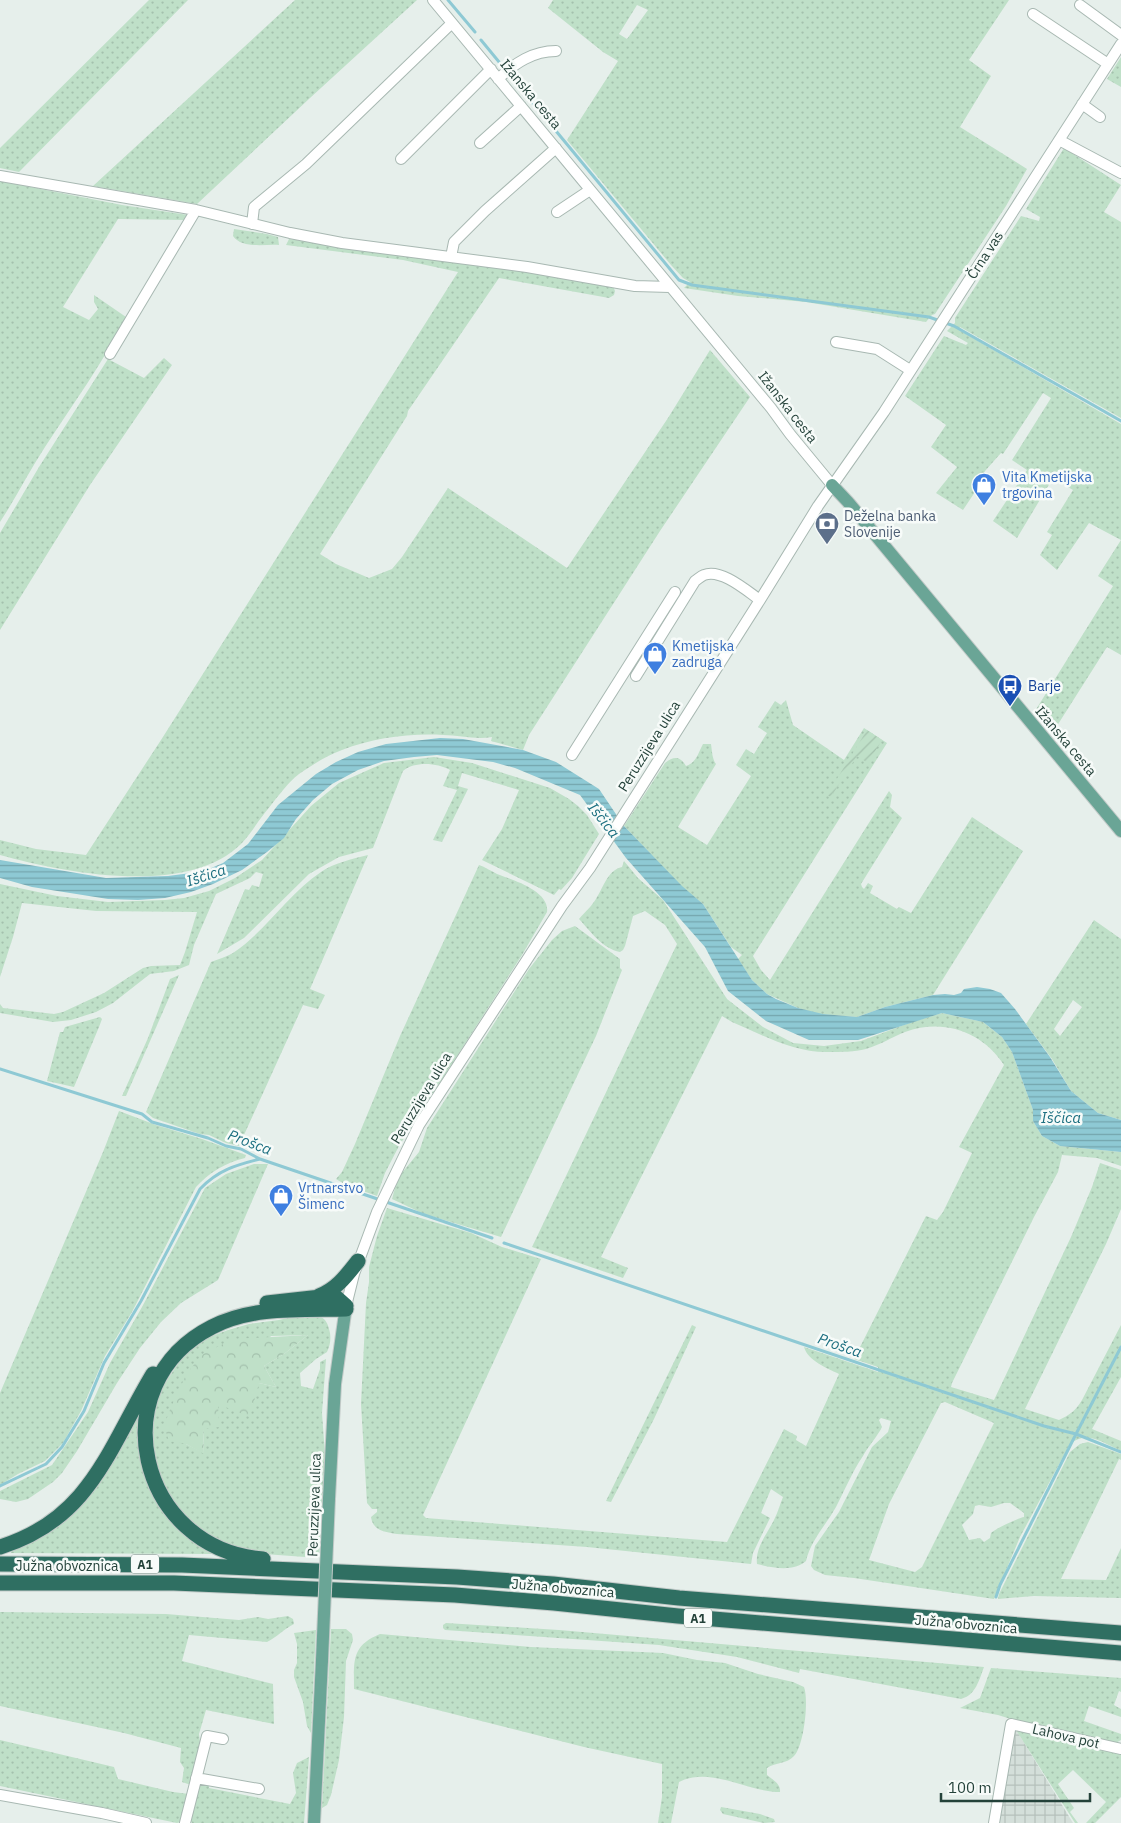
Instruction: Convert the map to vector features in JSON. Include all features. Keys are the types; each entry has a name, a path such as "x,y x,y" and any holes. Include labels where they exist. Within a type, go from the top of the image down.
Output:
{"highway":[{"path":"318,1296 340,1284 358,1261"},
{"path":"0,1547 21,1539 48,1524 60,1516 83,1493 103,1466 154,1371 164,1357 186,1334 208,1320 257,1304 330,1296 337,1298 346,1308"},
{"path":"289,1568 278,1560 238,1556 219,1549 200,1538 176,1518 160,1492 149,1465 146,1434 149,1406 159,1380 171,1361 186,1346 212,1327 236,1317 261,1312 346,1308"},
{"name":"Južna obvoznica","path":"0,1564 147,1564 289,1568 495,1580 680,1598 1121,1633"},
{"name":"Južna obvoznica","path":"0,1583 199,1584 455,1595 698,1618 1121,1652"}],"main road":[{"name":"Ižanska cesta","path":"832,485 1121,831"},
{"name":"Peruzzijeva ulica","path":"314,1823 335,1384 346,1308"}],"street":[{"name":"Ižanska cesta","path":"433,0 771,408 832,485"},
{"path":"1080,5 1121,35"},
{"path":"1033,14 1108,64"},
{"path":"252,224 254,207 306,164 452,23"},
{"name":"Črna vas","path":"832,485 862,445 1121,44"},
{"path":"498,79 512,67 529,57 542,51 556,51"},
{"path":"401,159 491,69"},
{"path":"1082,104 1100,117"},
{"path":"480,143 521,106"},
{"path":"1059,140 1121,173"},
{"path":"451,257 454,242 485,211 556,148"},
{"path":"0,176 196,210 290,233 342,243 527,268 635,286 670,286"},
{"path":"557,212 590,190"},
{"path":"110,354 196,210"},
{"path":"836,342 877,349 910,370"},
{"name":"Peruzzijeva ulica","path":"346,1308 358,1261 377,1212 419,1125 562,906 590,868 832,485"},
{"path":"636,676 694,581 711,573 721,574 760,600"},
{"path":"572,755 675,592"},
{"name":"Lahova pot","path":"994,1823 1011,1724 1121,1748"},
{"path":"185,1823 207,1736 223,1739"},
{"path":"196,1778 259,1790"},
{"path":"0,1795 102,1813 146,1823"}],"shaded area":[{"path":"1009,1718 1073,1823 994,1823"}],"green space":[{"path":"149,0 188,0 19,172 0,168 0,148"},
{"path":"295,0 417,0 197,204 93,186"},
{"path":"553,0 1009,0 969,60 991,76 960,127 1027,169 1006,206 935,314 926,322 806,302 738,296 684,288 690,282 683,278 671,265 567,140 618,61 603,52 548,8","holes":["637,5 648,10 627,39 619,34"]},
{"path":"1121,57 1121,87 1107,79"},
{"path":"1064,148 1121,185 1104,212 1121,222 1121,418 960,327 959,330 1121,424 1121,540 1089,523 1057,570 1040,555 1052,535 1047,532 1073,490 1053,478 1017,538 993,521 1027,470 1012,460 1051,398 1043,393 1003,454 1001,453 985,471 979,486 963,510 936,493 957,467 931,447 946,425 905,396 944,336 966,345 968,343 947,331 955,323 955,318 1021,216 1039,221 1040,217 1026,209"},
{"path":"0,181 122,205 188,215 184,220 118,219 63,307 89,320 98,309 94,302 94,295 126,317 98,367 39,456 0,522"},
{"path":"234,229 278,237 279,245 242,243 233,236"},
{"path":"289,239 571,278 613,286 615,291 614,295 609,298 499,278 408,411 407,416 320,554 336,564 369,578 392,569 448,488 567,568 668,418 710,350 750,397 660,531 529,735 523,750 491,741 492,737 430,735 379,739 342,750 320,760 295,778 241,844 218,860 190,871 158,876 125,876 57,868 0,855 0,840 36,849 86,855 458,272 403,260 286,245"},
{"path":"164,358 172,365 90,485 0,630 0,533 39,467 108,359 144,378"},
{"path":"1121,540 1121,655 1107,647 1055,729 1049,722 1047,725 1035,711 1113,586 1098,576"},
{"path":"786,700 793,725 844,760 864,728 887,743 753,956 761,970 770,980 889,791 892,795 890,807 902,818 861,884 864,889 868,883 873,886 870,893 897,909 899,907 911,913 972,817 1023,851 933,995 885,1007 857,1017 818,1014 798,1008 767,994 752,980 738,959 742,955 731,947 703,904 684,889 624,826 665,763 677,758 686,766 695,760 703,744 711,744 716,764 678,827 707,845 751,776 736,765 746,749 754,754 767,733 758,727 775,701 781,705"},
{"path":"867,730 882,740 868,763 857,756 831,797 827,795"},
{"path":"434,757 472,763 550,788 569,799 587,815 599,834 572,878 561,890 559,889 554,895 482,860 502,829 519,790 462,773 458,786 468,789 442,842 433,840 457,790 443,786 450,770 439,766 420,764 403,771 373,848 339,857 309,874 244,938 217,954 245,889 249,890 252,885 259,887 263,874 256,872 250,878 216,894 194,945 189,965 174,971 150,974 113,1003 96,1012 71,1020 53,1022 0,1013 0,1004 3,1008 54,1014 63,1012 104,993 143,968 180,965 197,912 96,911 22,903 0,977 0,884 57,896 108,902 184,898 209,891 235,878 262,860 311,806 339,783 384,763"},
{"path":"368,855 310,989 325,995 318,1009 303,1005 239,1146 153,1118 146,1112 211,962 233,953 245,944 298,891 321,872 337,864"},
{"path":"624,861 638,878 663,900 727,999 763,1027 793,1043 824,1046 861,1041 942,1013 983,1022 1002,1037 1012,1052 1033,1110 1033,1121 1042,1136 1060,1146 1121,1152 1121,1166 1097,1158 1062,1155 1058,1172 952,1383 951,1387 994,1400 1071,1237 1100,1163 1121,1170 1121,1209 1106,1244 1025,1409 1059,1420 1072,1412 1082,1400 1121,1325 1121,1377 1092,1429 1121,1441 1121,1451 1089,1438 1076,1440 1070,1444 1020,1537 994,1599 825,1575 814,1570 811,1566 815,1546 839,1512 872,1447 888,1432 891,1421 881,1418 879,1420 882,1427 855,1468 836,1507 811,1546 806,1561 796,1567 776,1568 757,1564 758,1552 762,1541 783,1497 771,1489 761,1513 770,1518 753,1553 751,1564 587,1547 397,1534 380,1530 372,1522 371,1517 377,1512 377,1509 372,1509 367,1503 361,1404 369,1267 387,1208 471,1233 502,1247 541,1259 423,1515 426,1518 727,1542 784,1429 797,1436 796,1440 806,1446 839,1374 814,1360 809,1356 804,1347 878,1372 878,1367 854,1359 926,1216 937,1220 943,1212 972,1153 959,1147 1004,1065 995,1053 973,1036 960,1030 933,1026 905,1032 866,1049 843,1052 816,1052 779,1042 722,1016 601,1257 628,1268 623,1278 532,1247 677,944 665,925 645,911 633,916 625,946 620,952 602,943 579,919 593,903 613,871 622,867","holes":["945,1402 994,1423 922,1567 915,1572 869,1560 889,1504 941,1403","1010,1503 1024,1513 1024,1517 993,1531 990,1538 984,1542 980,1538 969,1540 962,1525 973,1514 975,1506 991,1507"]},
{"path":"479,865 537,892 543,898 547,912 522,955 399,1146 385,1173 377,1196 346,1185 336,1179 342,1172 355,1144 400,1036"},
{"path":"1094,920 1121,939 1121,1120 1098,1113 1071,1091 1052,1059 1026,1024","holes":["1073,1000 1082,1007 1060,1036 1054,1029"]},
{"path":"575,926 620,959 620,968 622,970 596,1036 501,1237 424,1214 392,1199 401,1174 419,1152 427,1128 529,969 552,940 562,931"},
{"path":"179,975 126,1096 122,1096 148,1038 170,979"},
{"path":"100,1017 102,1019 74,1087 47,1081 60,1032 63,1032 65,1027"},
{"path":"119,1111 246,1155 245,1158 218,1169 196,1187 132,1312 105,1356 81,1411 63,1443 45,1461 0,1485 0,1393"},
{"path":"254,1164 268,1164 218,1280 181,1303 161,1322 140,1348 117,1383 62,1473 53,1482 28,1499 16,1502 0,1499 0,1491 52,1465 88,1412 110,1363 205,1188 226,1174"},
{"path":"296,1316 319,1316 326,1321 330,1333 330,1343 327,1352 300,1373 301,1386 313,1389 320,1369 320,1362 326,1359 322,1413 325,1455 319,1558 251,1553 203,1533 166,1495 150,1439 156,1397 187,1350 207,1338 228,1330 249,1324","holes":["308,1335 284,1354 264,1366 276,1387 259,1383 218,1404 203,1429 204,1453 186,1444 271,1336"]},
{"path":"692,1325 696,1327 654,1419 611,1502 606,1501"},
{"path":"308,1335 284,1354 264,1366 276,1387 259,1383 250,1417 218,1404 219,1427 203,1429 204,1454 186,1444 169,1441 164,1426 171,1407 187,1373 203,1354 233,1339"},
{"path":"141,1404 146,1468 213,1552 212,1554 11,1553 10,1549 45,1531"},
{"path":"1088,1442 1121,1454 1121,1460 1119,1459 1061,1579 1106,1580 1121,1548 1121,1598 1034,1596 998,1599 1070,1452 1080,1444"},
{"path":"0,1612 166,1614 239,1620 288,1616 293,1619 294,1624 267,1642 189,1635 182,1661 273,1684 274,1724 206,1710 199,1734 201,1751 191,1785 182,1782 184,1768 180,1762 181,1748 124,1733 0,1706"},
{"path":"446,1623 559,1630 984,1667 974,1691 961,1699 800,1669 799,1673 737,1657 659,1645 445,1630 443,1625"},
{"path":"331,1629 346,1629 352,1634 353,1640 346,1661 344,1717 339,1760 331,1795 327,1805 322,1808"},
{"path":"316,1630 311,1733 307,1726 303,1702 294,1677 297,1663 297,1644 294,1633"},
{"path":"380,1634 531,1647 663,1653 725,1663 758,1674 793,1682 804,1687 806,1702 803,1733 798,1751 791,1759 767,1768 767,1775 778,1784 780,1792 767,1791 716,1778 691,1778 679,1782 671,1823 658,1823 662,1797 662,1764 584,1747 354,1689 355,1662 359,1649"},
{"path":"991,1668 1121,1678 1121,1692 1119,1691 1114,1705 1121,1709 1121,1717 1089,1706 1084,1721 1121,1734 1121,1740 1114,1744 1027,1724 998,1715 960,1708 980,1698"},
{"path":"1021,1729 1121,1752 1121,1797 1095,1823 1086,1823 1106,1802 1073,1770 1058,1784 1074,1808 1070,1812 1078,1823 1075,1823 1016,1730"},
{"path":"0,1740 114,1767 118,1779 189,1794 181,1822 177,1823 0,1786"},
{"path":"309,1757 304,1823 192,1823 190,1819 198,1784 209,1783 209,1788 290,1804 296,1793 293,1773 297,1763"},
{"path":"721,1807 760,1814 774,1819 775,1822 764,1823 723,1814 720,1810"}],"water":[{"name":"Iščica","path":"440,738 463,739 523,750 556,762 599,789 624,826 682,886 703,904 752,980 767,994 776,999 798,1008 823,1014 857,1017 885,1007 933,995 954,995 961,993 964,989 977,987 1001,993 1050,1057 1071,1091 1098,1113 1121,1120 1121,1152 1060,1146 1042,1136 1033,1121 1033,1110 1012,1052 1002,1037 983,1022 942,1013 858,1040 809,1040 766,1021 728,991 705,947 626,858 580,795 515,768 493,762 437,755 384,761 358,770 332,784 313,800 296,819 284,838 267,852 242,870 191,892 165,898 138,900 108,899 32,887 0,878 0,860 106,878 168,876 209,869 223,863 248,844 278,805 316,774 336,762 358,752 386,744"}],"waterway":[{"path":"448,0 475,32"},
{"path":"481,40 504,68"},
{"path":"509,74 679,280 692,285 929,317 954,326 1121,421"},
{"name":"Prošca","path":"0,1069 142,1114 152,1122 241,1149 260,1159 492,1238"},
{"path":"0,1486 46,1464 62,1447 84,1411 104,1363 141,1301 200,1189 214,1177 228,1169 260,1159"},
{"name":"Prošca","path":"504,1243 1044,1426 1076,1434 1121,1347"},
{"path":"996,1597 1000,1585 1076,1434 1121,1452"}],"place":[{"name":"Vita Kmetijska trgovina","path":"984,506"},
{"name":"Deželna banka Slovenije","path":"827,545"},
{"name":"Kmetijska zadruga","path":"655,675"},
{"name":"Barje","path":"1010,707"},
{"name":"Vrtnarstvo Šimenc","path":"281,1217"}]}
